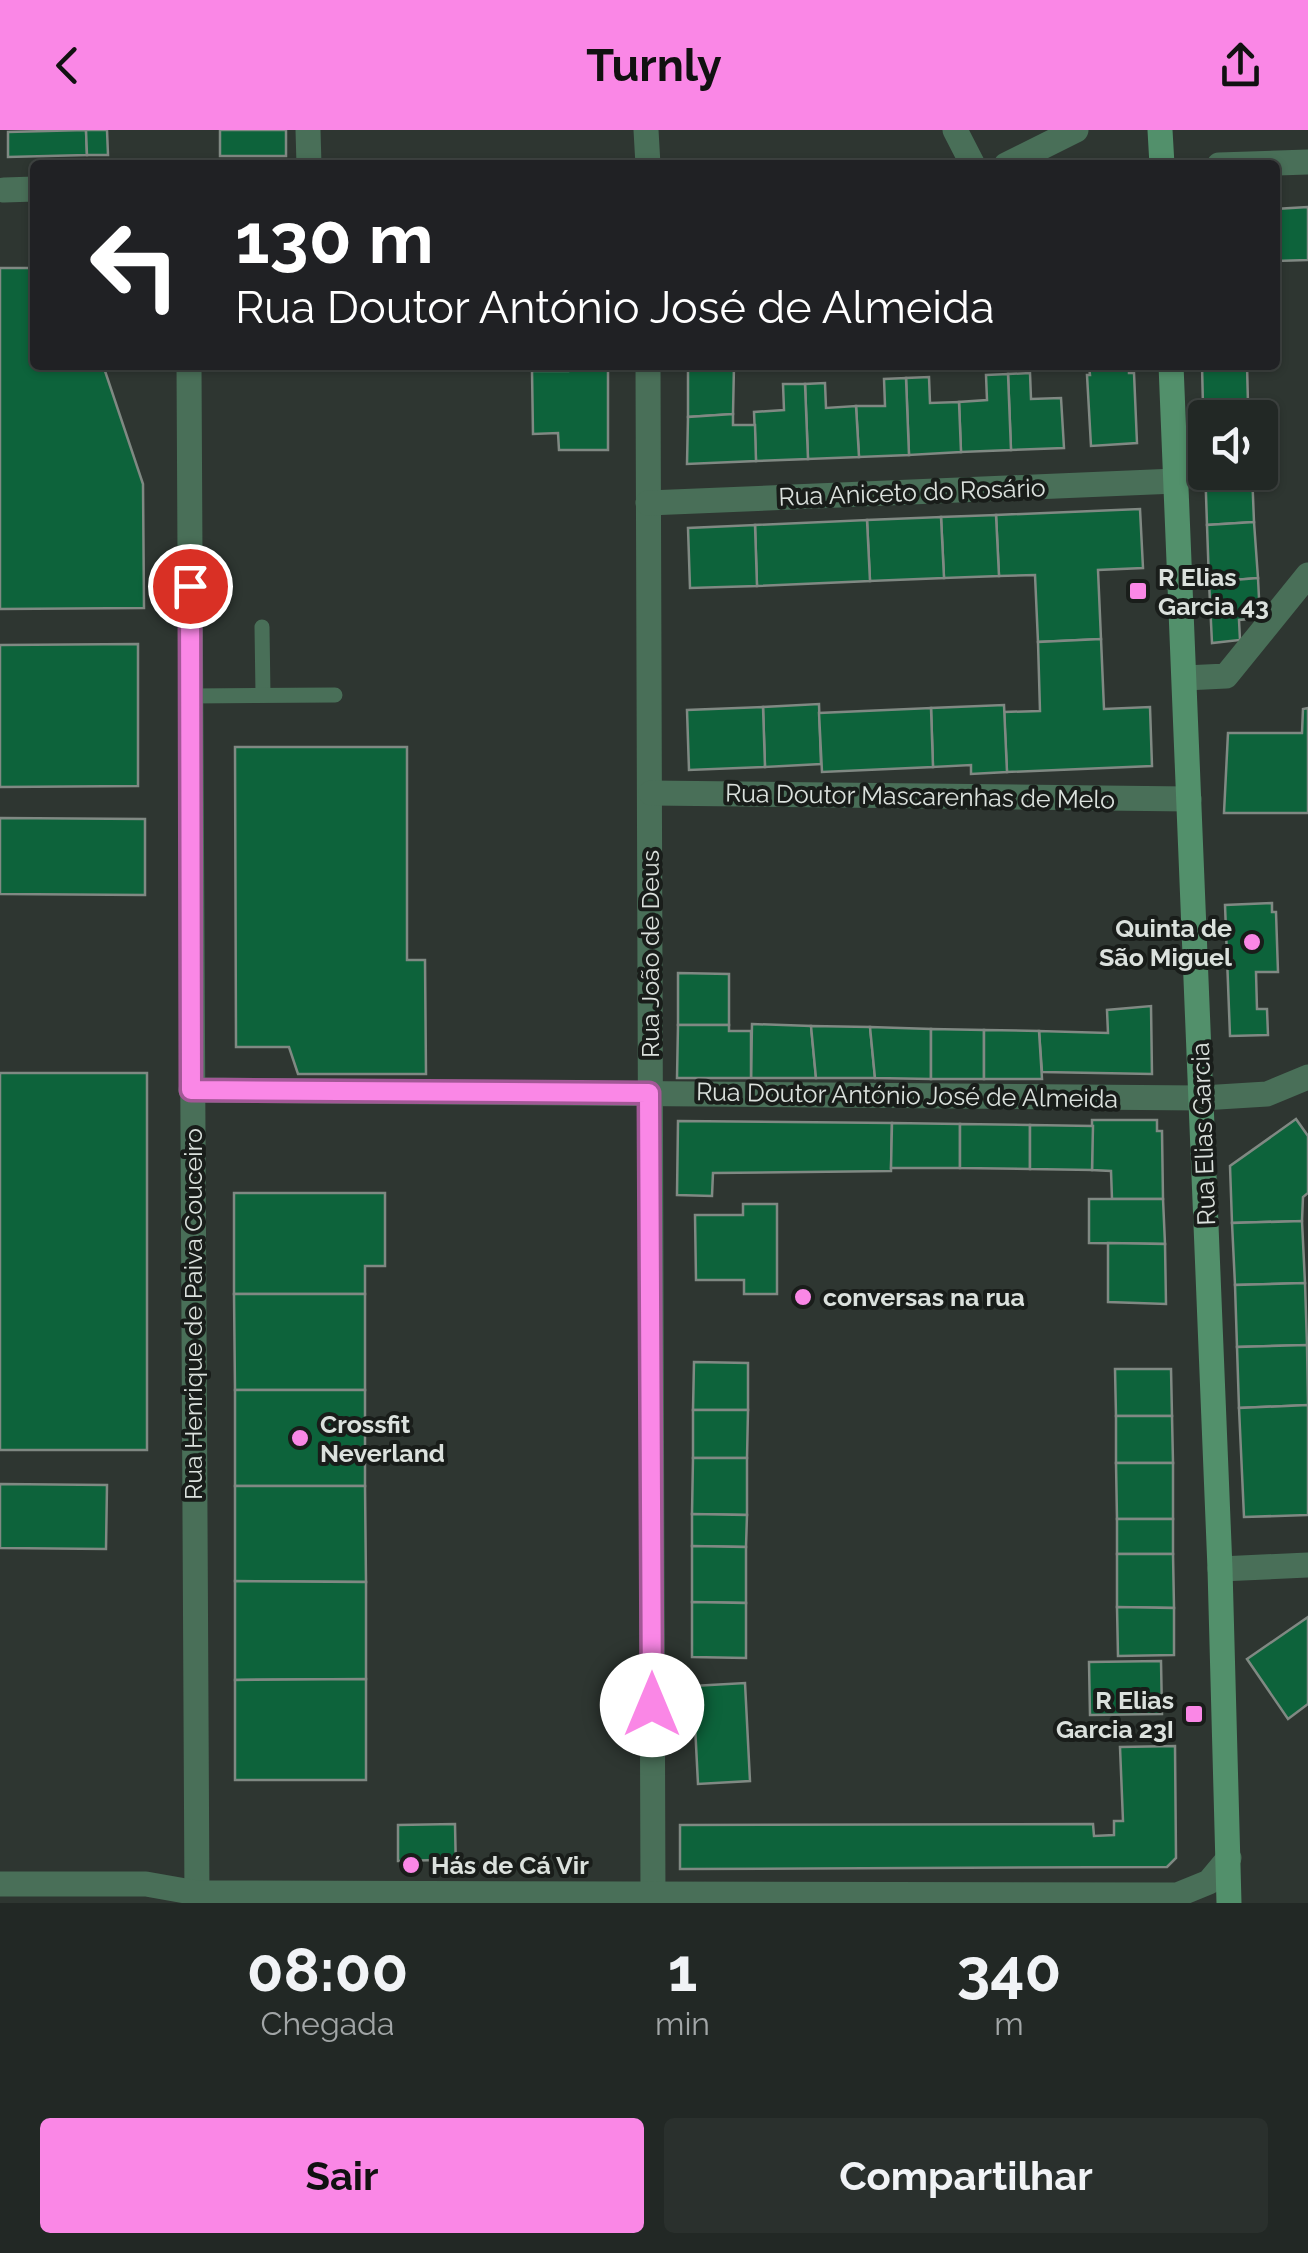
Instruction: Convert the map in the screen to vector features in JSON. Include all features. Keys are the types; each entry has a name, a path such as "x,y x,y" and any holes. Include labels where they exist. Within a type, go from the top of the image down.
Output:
{"main road":[{"path":"1160,130 1162,160"},
{"name":"Rua Elias Garcia","path":"1171,370 1220,1569 1229,1903"}],"street":[{"path":"308,130 309,160"},
{"path":"646,130 648,160"},
{"path":"954,130 970,160"},
{"path":"1016,160 1076,130"},
{"path":"1280,163 1308,162"},
{"path":"4,190 30,189"},
{"name":"Rua Henrique de Paiva Couceiro","path":"190,370 197,1898"},
{"name":"Rua João de Deus","path":"648,370 653,1898"},
{"name":"Rua Aniceto do Rosário","path":"648,503 1176,481"},
{"path":"1185,678 1226,676 1308,575"},
{"name":"Rua Doutor Mascarenhas de Melo","path":"651,793 1190,798"},
{"name":"Rua Doutor António José de Almeida","path":"191,1090 1202,1098 1267,1094 1308,1077"},
{"path":"1220,1569 1308,1565"},
{"path":"0,1884 146,1884 197,1898 1177,1894 1209,1882 1229,1858"}],"lane":[{"path":"262,627 262,696"},
{"path":"190,696 335,695"}],"building":[{"path":"86,130 87,155 8,157 8,132"},
{"path":"86,130 107,130 108,155 87,155"},
{"path":"220,130 286,130 286,156 220,156"},
{"path":"1308,207 1308,260 1280,261 1280,209"},
{"path":"0,268 30,268 30,370 105,370 143,484 144,608 0,609"},
{"path":"608,370 608,450 559,450 558,433 533,434 532,371"},
{"path":"688,370 734,370 733,414 688,417"},
{"path":"1089,370 1134,373 1137,443 1091,446"},
{"path":"1202,370 1247,370 1248,400 1203,400"},
{"path":"1030,373 1031,399 1061,398 1064,448 1011,450 1008,374"},
{"path":"1008,374 1011,450 961,452 959,402 987,400 986,375"},
{"path":"929,377 930,403 959,402 961,452 909,455 906,378"},
{"path":"906,378 909,455 859,457 856,406 885,406 884,379"},
{"path":"825,383 826,408 856,406 859,457 808,459 805,384"},
{"path":"783,384 805,384 808,459 756,461 754,412 784,410"},
{"path":"733,414 733,425 755,425 756,461 687,464 688,417"},
{"path":"1206,490 1253,490 1254,522 1207,525"},
{"path":"1140,509 1143,568 1098,570 1101,639 1038,642 1035,575 999,576 996,515"},
{"path":"996,515 999,576 944,578 941,517"},
{"path":"941,517 944,578 870,581 867,520"},
{"path":"867,520 870,581 757,586 755,525"},
{"path":"1254,522 1258,578 1209,582 1207,525"},
{"path":"755,525 757,586 690,588 688,528"},
{"path":"1258,578 1260,618 1239,620 1240,640 1212,643 1209,582"},
{"path":"1101,639 1104,709 1150,707 1152,766 1007,772 1004,712 1040,711 1038,642"},
{"path":"138,644 138,786 0,787 0,645"},
{"path":"819,704 821,764 765,767 763,707"},
{"path":"1004,705 1007,772 971,774 971,765 933,767 931,708"},
{"path":"763,707 765,767 689,770 687,710"},
{"path":"931,708 933,767 822,772 819,713"},
{"path":"1308,708 1308,813 1224,813 1228,733 1302,733 1303,709"},
{"path":"235,747 407,747 407,960 425,960 426,1074 298,1074 289,1047 236,1047"},
{"path":"0,818 145,819 145,895 0,894"},
{"name":"Quinta de São Miguel","path":"1272,903 1272,912 1276,912 1278,972 1256,972 1257,1009 1267,1009 1268,1035 1230,1036 1225,905"},
{"path":"678,973 729,974 729,1025 678,1025"},
{"path":"1151,1006 1152,1074 1042,1072 1039,1031 1108,1033 1107,1010"},
{"path":"752,1024 811,1026 816,1078 751,1078"},
{"path":"678,1025 729,1025 729,1031 751,1031 751,1078 677,1078"},
{"path":"811,1026 870,1027 875,1078 816,1078"},
{"path":"870,1027 931,1029 931,1079 875,1078"},
{"path":"931,1029 984,1030 984,1079 931,1079"},
{"path":"984,1030 1039,1031 1042,1079 984,1079"},
{"path":"0,1073 147,1073 147,1450 0,1450"},
{"path":"1296,1119 1308,1136 1308,1193 1303,1197 1302,1221 1232,1223 1230,1166"},
{"path":"1092,1120 1157,1120 1157,1131 1162,1131 1163,1199 1112,1199 1111,1171 1092,1170"},
{"path":"678,1121 892,1123 891,1171 713,1173 712,1196 677,1195"},
{"path":"892,1123 960,1124 960,1168 891,1168"},
{"path":"960,1124 1030,1125 1030,1169 960,1168"},
{"path":"1030,1125 1093,1126 1092,1170 1030,1169"},
{"path":"234,1193 385,1193 385,1266 365,1266 365,1294 234,1294"},
{"path":"1089,1199 1163,1199 1165,1244 1089,1243"},
{"path":"743,1204 777,1204 777,1294 744,1294 744,1280 696,1280 695,1215 743,1215"},
{"path":"1302,1221 1305,1283 1235,1285 1232,1223"},
{"path":"1108,1243 1165,1244 1166,1304 1108,1302"},
{"path":"1305,1283 1307,1345 1237,1347 1235,1285"},
{"path":"234,1294 365,1294 365,1390 235,1390"},
{"path":"1307,1345 1308,1405 1239,1408 1237,1347"},
{"path":"694,1362 748,1363 748,1410 693,1410"},
{"path":"1115,1369 1171,1369 1172,1416 1116,1416"},
{"name":"Crossfit Neverland","path":"235,1390 365,1390 365,1486 235,1486"},
{"path":"1308,1405 1308,1515 1244,1517 1239,1408"},
{"path":"693,1410 748,1410 747,1458 693,1458"},
{"path":"1116,1416 1172,1416 1173,1463 1116,1463"},
{"path":"693,1458 747,1458 747,1515 692,1514"},
{"path":"1116,1463 1173,1463 1173,1519 1117,1519"},
{"path":"0,1484 107,1485 106,1549 0,1548"},
{"path":"235,1486 365,1486 366,1582 235,1581"},
{"path":"692,1514 747,1515 746,1547 692,1546"},
{"path":"1117,1519 1173,1519 1173,1554 1117,1554"},
{"path":"692,1546 746,1547 746,1603 692,1602"},
{"path":"1117,1554 1173,1554 1174,1608 1117,1607"},
{"path":"235,1581 366,1582 366,1679 235,1680"},
{"path":"692,1602 746,1603 746,1658 692,1657"},
{"path":"1117,1607 1174,1608 1174,1655 1118,1656"},
{"path":"1308,1617 1308,1704 1288,1719 1247,1659"},
{"path":"1161,1661 1162,1714 1090,1715 1089,1662"},
{"path":"366,1679 366,1780 235,1780 235,1680"},
{"path":"745,1683 750,1781 698,1784 693,1686"},
{"path":"1175,1746 1176,1858 1167,1867 680,1869 680,1825 1093,1824 1094,1836 1114,1835 1114,1821 1123,1821 1120,1747"},
{"path":"455,1824 456,1873 437,1873 437,1860 398,1861 398,1825"}],"place":[{"name":"R Elias Garcia 43","path":"1138,591"},
{"name":"Quinta de São Miguel","path":"1252,942"},
{"name":"conversas na rua","path":"803,1297"},
{"name":"Crossfit Neverland","path":"300,1438"},
{"name":"R Elias Garcia 23I","path":"1194,1714"},
{"name":"Hás de Cá Vir","path":"411,1865"}],"route":[{"path":"190,586 191,1090 649,1093 652,1705"}]}
